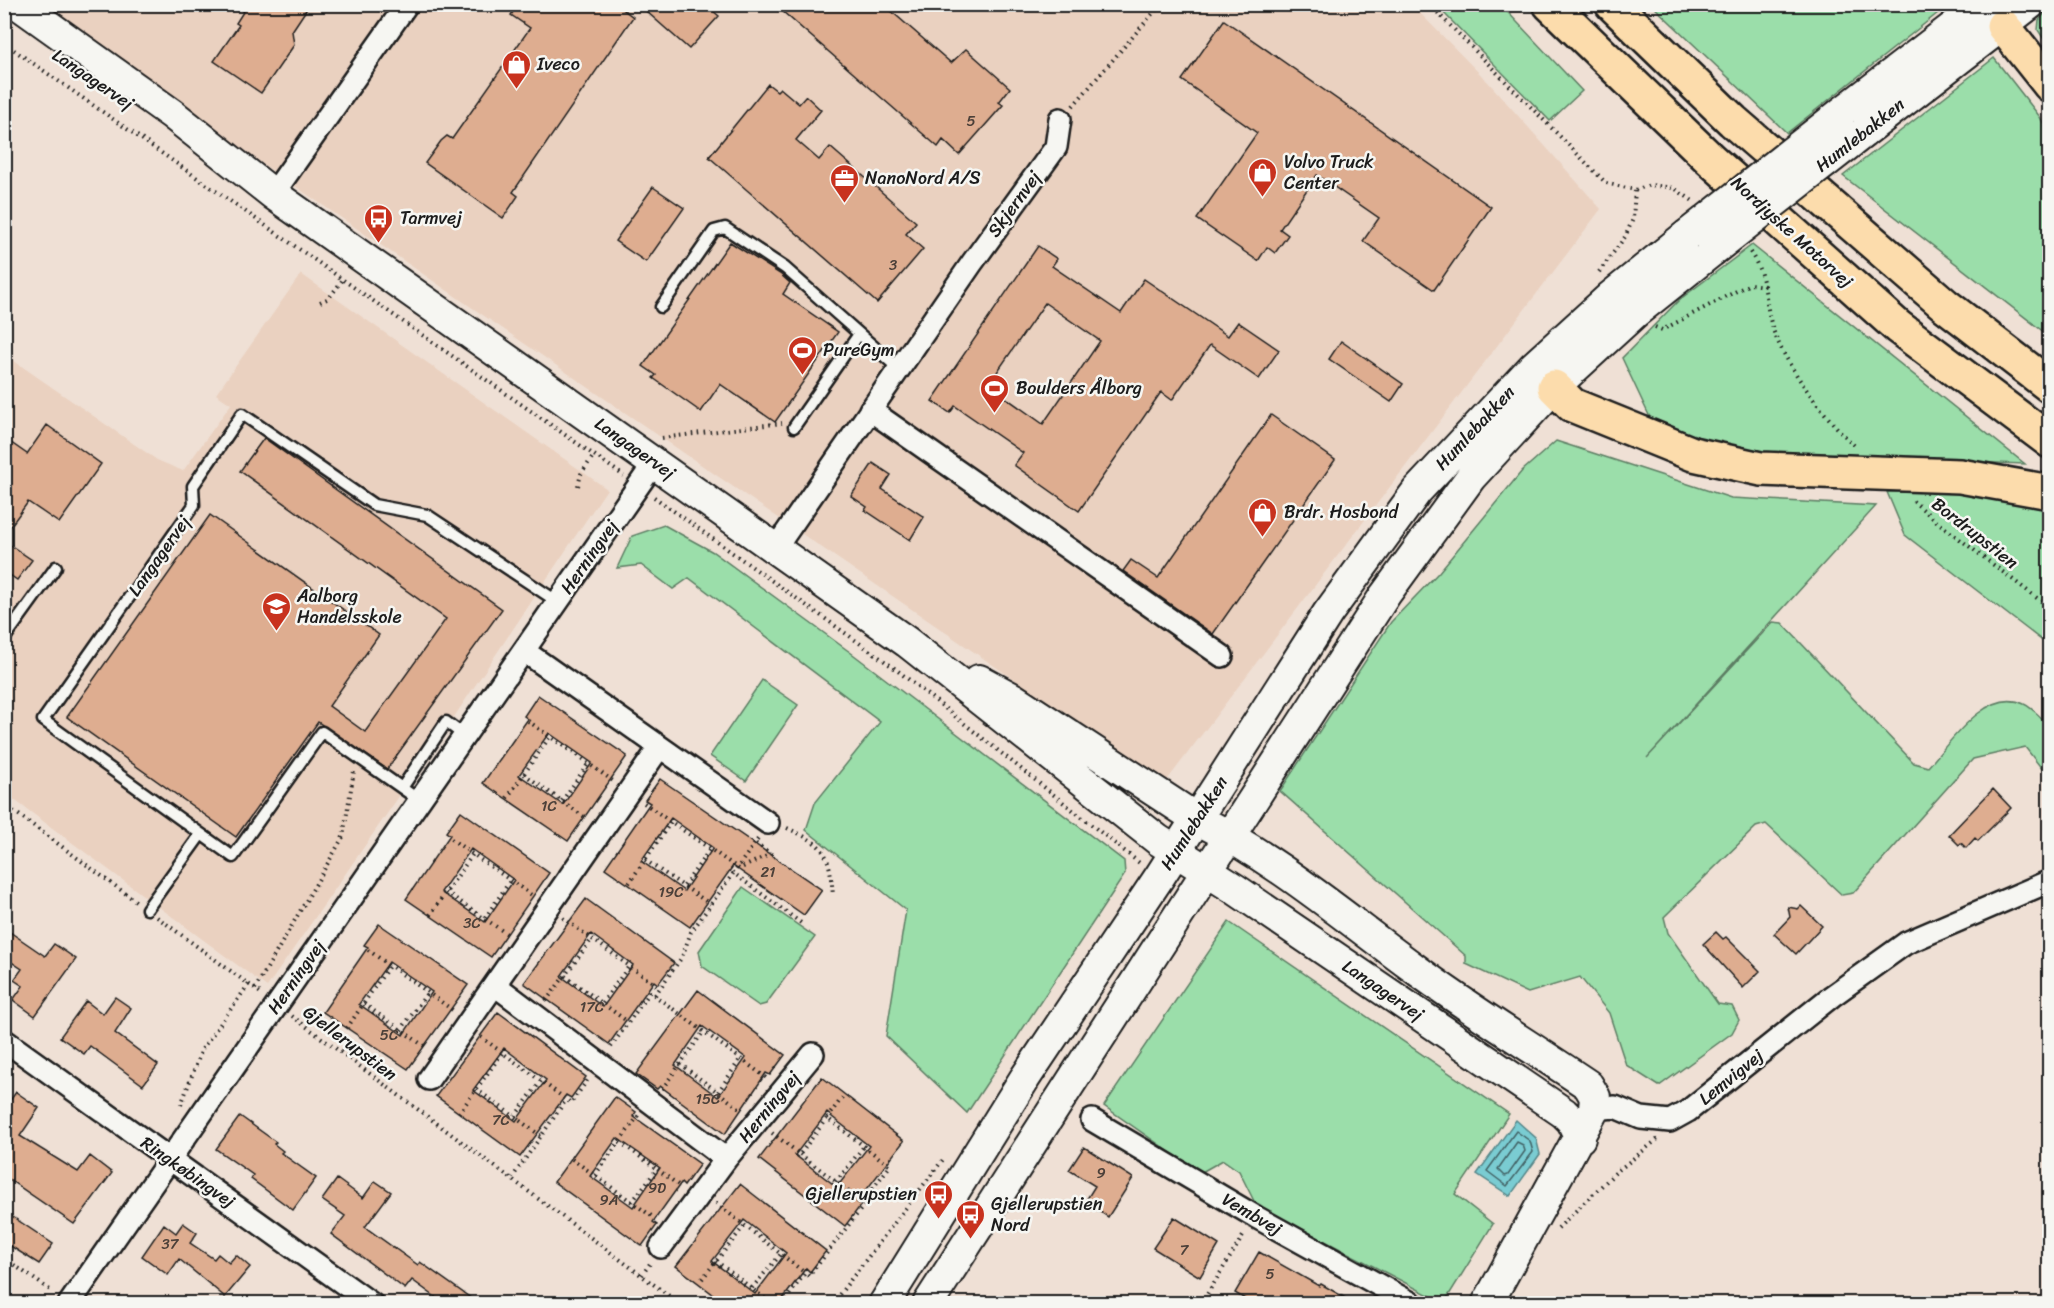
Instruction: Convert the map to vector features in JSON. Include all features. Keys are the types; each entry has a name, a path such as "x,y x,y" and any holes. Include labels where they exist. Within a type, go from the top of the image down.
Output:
{"highway":[{"name":"Nordjyske Motorvej","path":"1550,4 1710,159 1898,327 2049,441"},
{"path":"1612,4 1733,121 1918,283 2049,386"},
{"path":"1990,12 2049,85"},
{"path":"1544,377 1572,405 1693,454 1730,463 1761,470 1960,476 2049,492"}],"street":[{"name":"Langagervej","path":"18,4 172,114 273,194 644,466 775,549 907,642 1025,735 1071,755 1187,835 1218,852 1376,956 1416,970 1588,1085 1595,1097 1594,1109"},
{"path":"273,194 407,4"},
{"name":"Humlebakken","path":"884,1304 1025,1078 1187,835 1328,613 1418,490 1544,377 1636,312 1711,252 1852,123 1990,12 2030,4"},
{"name":"Langagervej","path":"4,19 164,127 273,194"},
{"name":"Skjernvej","path":"775,549 1056,147 1060,119"},
{"name":"Humlebakken","path":"928,1304 1385,595 1544,377 1610,297 1687,235 1852,123"},
{"path":"870,410 1222,656"},
{"name":"Herningvej","path":"69,1304 558,602 644,466"},
{"name":"Langagervej","path":"907,642 1014,699 1187,835"},
{"path":"524,651 768,823"},
{"path":"429,1078 523,945 558,914 602,830 659,748"},
{"path":"1187,835 1218,852"},
{"name":"Langagervej","path":"1218,852 1564,1113 1572,1121 1580,1138"},
{"name":"Lemvigvej","path":"1670,1121 1713,1092 1832,996 1906,943 2049,881"},
{"name":"Herningvej","path":"495,985 726,1159"},
{"name":"Ringkøbingvej","path":"4,1040 372,1304"},
{"name":"Herningvej","path":"667,1239 726,1159 813,1054"},
{"path":"1487,1304 1594,1109 1615,1107 1641,1118 1670,1121"},
{"name":"Vembvej","path":"1092,1120 1256,1217 1413,1304"}],"lane":[{"path":"661,307 714,231 725,228 785,268 899,369"},
{"path":"794,427 859,334"},
{"name":"Langagervej","path":"419,800 322,732 233,857 42,720 194,506 193,486 242,414 374,505 427,515 558,602"},
{"path":"4,639 56,567"},
{"path":"402,788 446,722 465,736"},
{"path":"147,909 201,834"}],"path":[{"path":"1060,119 1161,4"},
{"path":"4,43 593,456 644,466 1103,836 1160,876"},
{"path":"1610,297 1596,278 1625,237 1634,219 1635,190"},
{"path":"321,302 330,298 347,273"},
{"path":"1636,312 1648,325 1662,330 1750,284 1766,286"},
{"path":"644,466 651,439 781,422"},
{"path":"578,486 581,474 593,456"},
{"name":"Bordrupstien","path":"1913,500 1940,524 2049,608"},
{"path":"528,721 628,792"},
{"path":"507,798 549,738"},
{"path":"255,989 343,837 357,756"},
{"path":"562,801 588,764"},
{"path":"524,774 602,830"},
{"name":"Gjellerupstien","path":"4,804 680,1304"},
{"path":"647,805 671,822 736,867 739,869 771,854 755,843 736,867 732,872 710,904 692,932 682,957 655,995"},
{"path":"629,883 671,822"},
{"path":"768,823 801,834 827,854 833,895"},
{"path":"451,839 660,988"},
{"path":"684,886 710,849"},
{"path":"430,915 473,854"},
{"path":"645,860 710,904"},
{"path":"732,872 801,923"},
{"path":"485,918 510,881"},
{"path":"446,892 523,945"},
{"path":"536,1015 592,939"},
{"path":"368,950 571,1103 650,992 783,1090"},
{"path":"347,1028 389,966"},
{"path":"603,1003 629,966"},
{"path":"565,976 628,1022"},
{"path":"401,1030 427,993"},
{"path":"364,1004 443,1059"},
{"path":"595,1175 704,1031"},
{"path":"459,1113 503,1052"},
{"path":"717,1092 741,1058"},
{"path":"620,1142 657,1169 745,1225 809,1276 865,1204 680,1064"},
{"path":"515,1116 541,1081"},
{"path":"476,1089 541,1136"},
{"path":"800,1154 845,1094"},
{"path":"512,1179 566,1100"},
{"path":"827,1118 890,1166 862,1202"},
{"path":"1524,1237 1541,1245 1616,1173 1658,1139 1670,1121"},
{"path":"836,1182 864,1146"},
{"path":"832,1304 951,1149"},
{"path":"572,1159 632,1202 667,1239"},
{"path":"632,1202 657,1169"},
{"path":"1201,1304 1256,1217"},
{"path":"702,1280 745,1225"},
{"path":"752,1288 781,1254"},
{"path":"716,1261 772,1304"},
{"path":"783,1304 805,1273"}],"shaded area":[{"path":"31,5 1412,5 1488,82 1601,209 1165,783"},
{"name":"Aalborg Handelsskole","path":"301,274 607,489 454,717 267,987 5,793 4,354 157,460 183,471 231,404 216,394"}],"green space":[{"path":"1436,5 1501,5 1582,91 1550,121"},
{"path":"1652,5 1948,5 1787,133"},
{"path":"2049,9 2049,47 2038,30 2039,20"},
{"path":"1994,58 2040,117 2049,135 2049,336 1843,176"},
{"path":"1752,245 2025,464 1744,454 1654,426 1622,358 1679,300"},
{"path":"1556,441 1731,498 1876,506 1647,758 1773,622 1782,623 1914,763 1928,767 1970,720 1996,703 2010,701 2024,704 2049,725 2049,840 2046,774 2025,747 1973,759 1853,893 1842,895 1766,824 1756,827 1664,917 1668,933 1718,1004 1732,1006 1739,1020 1732,1033 1659,1086 1626,1065 1609,1013 1580,977 1528,993 1466,964 1466,956 1280,791 1391,622 1439,572 1522,471"},
{"path":"1945,491 1992,494 2049,508 2049,646 1905,535 1887,492"},
{"path":"664,525 713,552 854,655 1124,861 1125,874 967,1113 886,1036 906,910 806,830 815,803 880,722 689,578 673,589 641,565 617,568 632,536"},
{"path":"762,680 798,705 746,781 710,756"},
{"path":"743,887 815,937 766,1004 759,1006 702,966 699,951"},
{"path":"1229,922 1509,1114 1455,1194 1493,1224 1444,1303 1256,1205 1239,1171 1223,1160 1200,1173 1104,1106"}],"water":[{"path":"1516,1120 1536,1138 1540,1154 1510,1196 1477,1174"}],"building":[{"path":"248,4 310,4 292,31 294,45 261,93 214,61 239,25 236,23"},
{"path":"518,4 616,4 633,17 513,192 518,196 503,218 425,163 441,141 447,136 452,139 530,28 511,15"},
{"path":"638,4 705,4 719,16 689,49"},
{"path":"774,4 883,4 951,63 966,49 1010,88 999,102 1003,105 959,155 943,140 938,147"},
{"path":"1224,20 1491,207 1434,290 1363,241 1379,218 1317,175 1280,229 1288,235 1275,253 1267,247 1258,261 1197,219 1257,133 1182,80"},
{"path":"768,84 777,91 780,88 799,104 806,96 821,110 796,140 819,160 830,147 916,222 906,234 923,249 877,303 709,157"},
{"path":"653,187 684,208 646,262 615,241"},
{"path":"730,242 780,274 790,283 783,294 838,332 775,422 720,384 701,412 653,378 656,375 643,366"},
{"path":"1038,246 1057,259 1052,266 1121,313 1144,279 1228,336 1238,322 1279,350 1259,379 1210,345 1172,400 1161,392 1079,511 1014,465 1023,453 955,406 950,413 932,401","holes":["1045,303 1100,341 1043,424 988,385"]},
{"path":"1341,341 1403,384 1391,402 1329,359"},
{"path":"1271,415 1335,460 1213,634 1123,571 1131,560 1158,578"},
{"path":"47,425 101,464 59,523 28,502 4,535 4,438 27,454"},
{"path":"264,438 502,609 387,769 318,722 236,837 67,717 210,515 379,635 329,706 365,732 446,619 240,471"},
{"path":"873,463 891,475 882,489 924,517 910,540 865,510 867,507 851,496"},
{"path":"4,541 32,560 17,580 4,571"},
{"path":"538,695 627,756 568,841 483,783 528,719 524,716","holes":["549,733 592,763 563,805 519,775"]},
{"path":"660,779 822,890 804,915 733,866 690,927 605,868 650,803 645,800","holes":["671,818 713,848 684,891 641,861"]},
{"path":"1993,789 2011,808 1978,841 1975,838 1966,848 1961,843 1959,845 1949,835"},
{"path":"461,811 549,873 491,957 406,899 450,835 446,832","holes":["471,849 514,880 485,922 441,892"]},
{"path":"586,899 674,963 658,984 654,981 609,1044 524,983","holes":["591,934 633,965 603,1007 561,976"]},
{"path":"1801,906 1822,926 1796,954 1774,934 1790,917 1788,907 1798,909"},
{"path":"379,924 468,985 408,1069 323,1012 368,947 364,945","holes":["389,962 432,992 403,1035 359,1004"]},
{"path":"4,928 45,956 54,944 76,959 35,1016 13,1000 23,986 14,980 22,969 4,957"},
{"path":"1716,932 1723,939 1726,937 1760,971 1743,988 1703,944"},
{"path":"698,990 785,1055 770,1075 766,1073 725,1134 660,1086 657,1089 636,1074","holes":["702,1026 746,1058 718,1097 675,1065"]},
{"path":"115,997 131,1008 115,1033 158,1065 143,1085 90,1046 84,1054 60,1037 86,1001 103,1014"},
{"path":"498,1012 586,1077 571,1098 566,1095 520,1157 436,1096","holes":["504,1048 546,1080 516,1121 473,1090"]},
{"path":"822,1077 904,1141 857,1202 861,1205 845,1226 759,1159","holes":["827,1113 869,1146 837,1187 795,1155"]},
{"path":"16,1092 39,1108 20,1136 78,1172 90,1156 112,1173 74,1224 4,1176 4,1109"},
{"path":"615,1097 636,1112 633,1116 700,1164 684,1186 681,1183 653,1222 657,1225 642,1246 554,1182","holes":["617,1138 660,1168 633,1207 590,1176"]},
{"path":"240,1116 276,1142 274,1144 283,1151 281,1153 316,1178 293,1210 251,1179 253,1175 216,1149"},
{"path":"1084,1147 1133,1178 1108,1217 1085,1202 1095,1186 1069,1170"},
{"path":"337,1179 363,1198 375,1181 391,1192 365,1227 418,1265 420,1262 479,1304 445,1304 412,1280 405,1289 331,1234 345,1216 322,1200"},
{"path":"740,1184 826,1251 810,1272 806,1268 779,1304 726,1304 676,1266","holes":["744,1220 786,1253 755,1294 712,1261"]},
{"path":"4,1211 53,1244 39,1264 4,1242"},
{"path":"1174,1217 1219,1245 1200,1277 1153,1248"},
{"path":"183,1223 197,1233 190,1243 214,1259 218,1254 229,1263 236,1255 250,1267 225,1297 179,1259 168,1275 142,1256 164,1224 176,1233"},
{"path":"1259,1252 1356,1304 1253,1304 1235,1293"}],"place":[{"name":"Iveco","path":"516,90"},
{"name":"Volvo Truck Center","path":"1263,198"},
{"name":"NanoNord A/S","path":"844,204"},
{"name":"Tarmvej","path":"379,244"},
{"name":"PureGym","path":"802,376"},
{"name":"Boulders Ålborg","path":"995,414"},
{"name":"Brdr. Hosbond","path":"1263,538"},
{"name":"Aalborg Handelsskole","path":"276,632"},
{"name":"Gjellerupstien","path":"938,1220"},
{"name":"Gjellerupstien Nord","path":"970,1240"}]}
